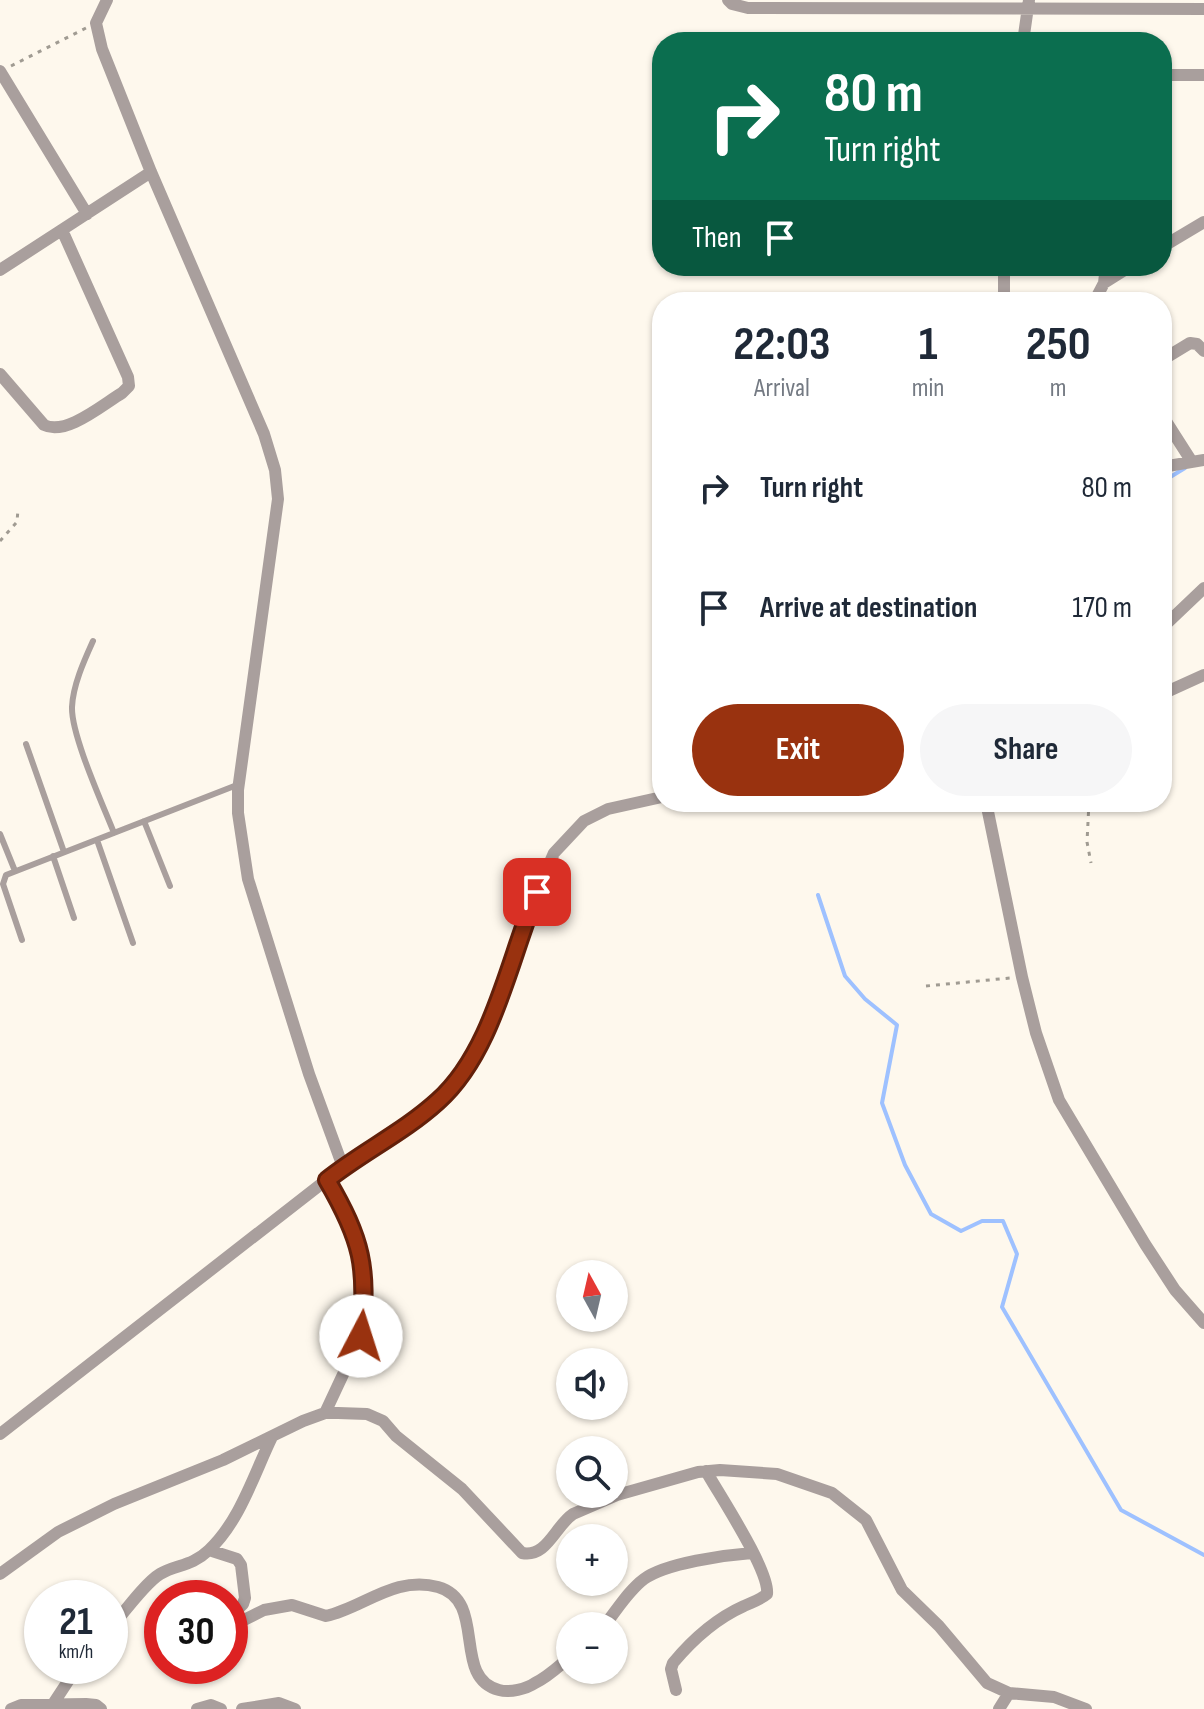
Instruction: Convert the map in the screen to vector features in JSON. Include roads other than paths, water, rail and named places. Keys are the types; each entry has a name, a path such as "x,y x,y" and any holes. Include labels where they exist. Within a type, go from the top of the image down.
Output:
{"street":[{"path":"107,0 96,23 102,49 151,172 264,434 275,470 278,499 239,784 238,813 248,879 309,1074 343,1167"},
{"path":"728,0 748,8 842,4 1204,9"},
{"path":"1025,32 1029,5"},
{"path":"0,71 87,214"},
{"path":"1172,75 1204,75"},
{"path":"0,270 151,172"},
{"path":"1172,241 1204,222"},
{"path":"0,374 44,425 53,429 64,428 129,386 128,377 62,230"},
{"path":"1099,292 1105,276"},
{"path":"1104,283 1115,276"},
{"path":"1172,354 1190,343 1197,344 1204,351"},
{"path":"1172,428 1198,461 1172,465"},
{"path":"1172,618 1204,588"},
{"path":"1172,689 1204,675"},
{"path":"0,1434 343,1167 437,1102 469,1064 484,1039 545,870 568,837 584,821 608,809 652,799"},
{"path":"988,812 1022,977 1036,1033 1059,1100 1145,1244 1175,1290 1204,1323"},
{"path":"325,1413 361,1336 365,1282 352,1225 327,1180"},
{"path":"0,1574 58,1532 114,1504 325,1413 367,1414 383,1421 396,1436 462,1489 522,1553 530,1555 544,1548 573,1514 617,1495 686,1474 706,1471 777,1474 832,1493 866,1520 902,1590 939,1626 987,1683 1009,1693 1054,1697 1086,1709"},
{"path":"128,1609 159,1575 185,1566 209,1550 229,1525 272,1437"},
{"path":"676,1690 671,1669 673,1663 698,1634 767,1594 767,1582 706,1471"},
{"path":"209,1550 237,1559 243,1580"},
{"path":"615,1612 635,1586 648,1576 687,1564 752,1553"},
{"path":"248,1617 271,1608 292,1605 326,1616 371,1596 424,1585 449,1592 458,1600 466,1616 478,1677 489,1687 503,1691 535,1683 556,1667"},
{"path":"53,1704 66,1684"},
{"path":"999,1709 1009,1693"},
{"path":"242,1709 279,1703 295,1709"},
{"path":"11,1709 21,1705 53,1704 96,1705 101,1709"},
{"path":"197,1709 211,1705 221,1709"}],"lane":[{"path":"93,641 74,692 71,710 85,758 114,833"},
{"path":"26,744 64,852"},
{"path":"22,940 3,884 6,875 239,784"},
{"path":"144,821 170,886"},
{"path":"0,834 15,871"},
{"path":"97,840 133,943"},
{"path":"53,856 74,918"}],"waterway":[{"path":"1172,476 1185,468"},
{"path":"818,895 845,976 865,999 897,1025 882,1103 905,1165 931,1214 961,1231 982,1221 1003,1221 1017,1254 1002,1307 1121,1510 1204,1555"}]}
